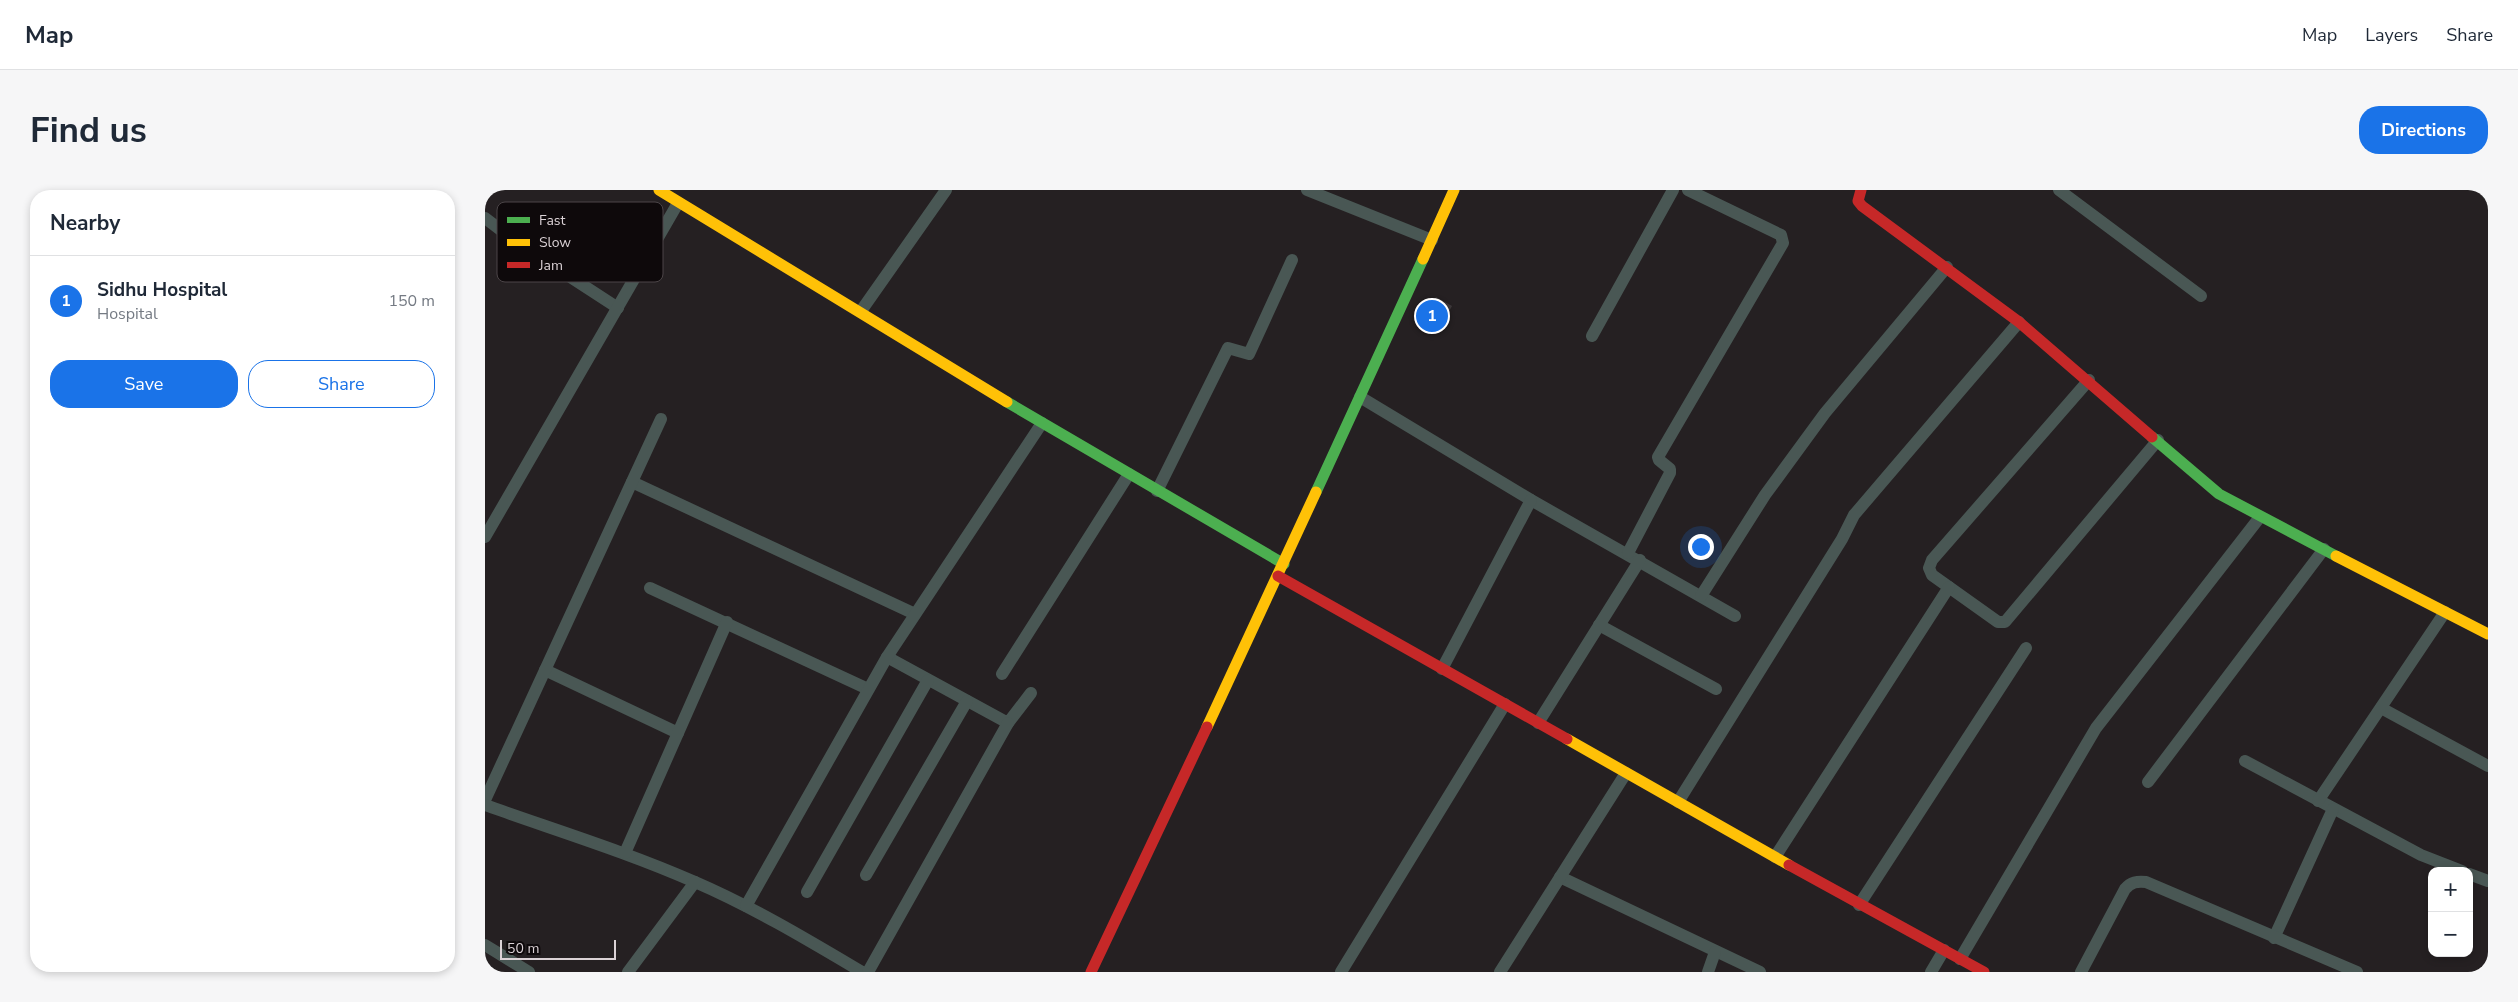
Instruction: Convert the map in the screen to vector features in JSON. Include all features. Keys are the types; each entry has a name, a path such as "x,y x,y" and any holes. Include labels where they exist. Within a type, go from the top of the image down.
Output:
{"street":[{"path":"659,190 678,204 861,311 1041,423 1284,564"},
{"path":"861,311 946,190"},
{"path":"1307,190 1431,240"},
{"path":"1091,972 1284,564 1454,190"},
{"path":"1592,336 1673,190"},
{"path":"1628,553 1670,474 1670,469 1659,460 1659,457 1783,240 1781,235 1688,190"},
{"path":"1861,190 1858,201 1862,206 2019,322 2089,380 2219,494 2488,634"},
{"path":"2059,190 2201,296"},
{"path":"2487,190 2488,194"},
{"path":"663,230 678,204"},
{"path":"485,218 497,227"},
{"path":"1157,491 1228,348 1249,354 1292,260"},
{"path":"1701,596 1765,495 1825,413 1947,267"},
{"path":"578,282 618,308"},
{"path":"485,537 633,282"},
{"path":"1678,802 1842,540 1854,515 2019,322"},
{"path":"2089,380 1930,563 1932,575 1998,622 2005,622 2158,440"},
{"path":"1360,397 1531,500 1628,553 1735,616"},
{"path":"485,800 661,419"},
{"path":"746,906 887,657 1041,423"},
{"path":"1002,674 1129,474"},
{"path":"632,482 915,614"},
{"path":"1442,669 1531,500"},
{"path":"1960,959 2096,728 2260,517"},
{"path":"2148,782 2324,549"},
{"path":"1538,723 1640,560"},
{"path":"1278,576 1859,905 1983,972"},
{"path":"1775,857 1949,587"},
{"path":"650,588 727,622 868,689"},
{"path":"2318,801 2445,612"},
{"path":"625,853 727,622"},
{"path":"1599,625 1716,690"},
{"path":"1859,905 2025,648"},
{"path":"887,657 1008,724"},
{"path":"545,670 678,733"},
{"path":"807,892 928,680"},
{"path":"868,972 1008,724 1031,693"},
{"path":"866,875 967,701"},
{"path":"1341,972 1505,704"},
{"path":"2381,708 2488,766"},
{"path":"2245,761 2421,855 2452,867"},
{"path":"1500,972 1626,773"},
{"path":"485,805 625,853 695,882 746,906 862,972"},
{"path":"2274,938 2333,809"},
{"path":"2473,875 2488,881"},
{"path":"1560,877 1756,971"},
{"path":"628,972 695,882"},
{"path":"2081,972 2125,889 2134,882 2146,882 2357,972"},
{"path":"485,946 529,972"},
{"path":"1931,972 1944,950"},
{"path":"1708,972 1715,952"}],"building":[{"path":"1436,297 1452,306 1438,332 1422,323"}],"traffic: fast":[{"path":"1316,492 1423,259"},
{"path":"1007,402 1284,564"},
{"path":"2152,437 2219,494 2336,556"}],"traffic: slow":[{"path":"659,190 1007,402"},
{"path":"1423,259 1454,190"},
{"path":"1207,727 1316,492"},
{"path":"2336,556 2488,634"},
{"path":"1567,739 1789,865"}],"traffic: jam":[{"path":"1861,190 1858,201 1862,206 2019,322 2152,437"},
{"path":"1278,576 1567,739"},
{"path":"1091,972 1207,727"},
{"path":"1789,865 1984,972"}],"place":[{"name":"Sidhu Hospital","path":"1432,316"}]}
